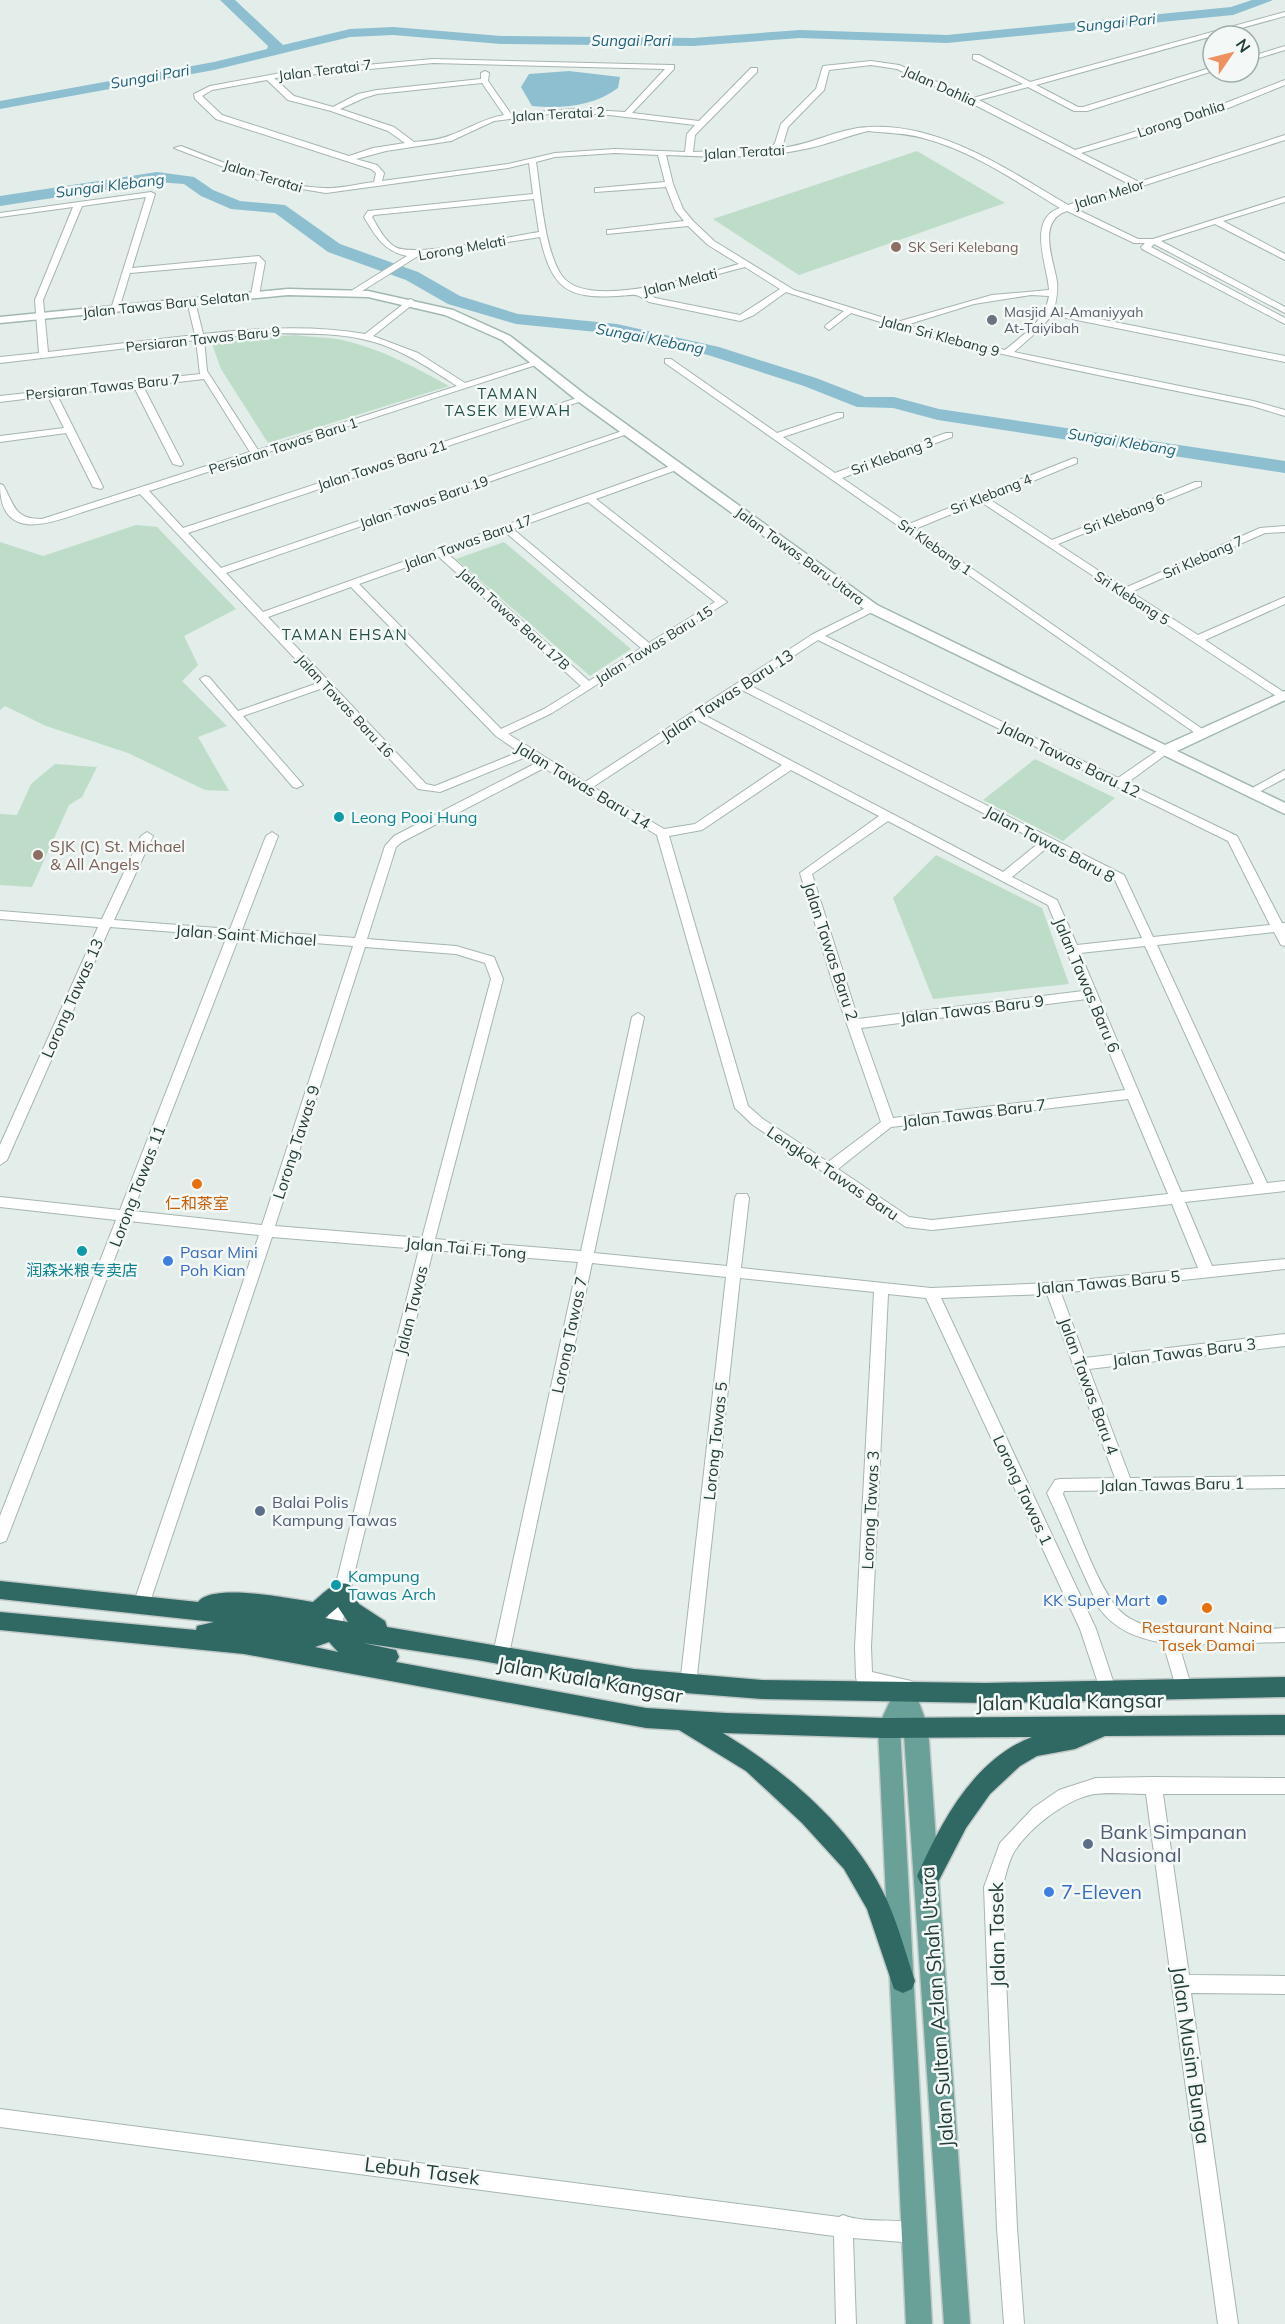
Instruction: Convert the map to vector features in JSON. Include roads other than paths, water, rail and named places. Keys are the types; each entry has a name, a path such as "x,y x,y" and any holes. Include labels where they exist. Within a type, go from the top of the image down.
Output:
{"highway":[{"name":"Jalan Kuala Kangsar","path":"0,1590 142,1602 333,1628 501,1654 610,1676 688,1685 911,1693 1285,1687"},
{"path":"188,1609 239,1601 317,1612 342,1591 356,1618 389,1636"},
{"name":"Jalan Kuala Kangsar","path":"0,1621 244,1644 535,1695 646,1718 682,1721 889,1727 1106,1724 1285,1725"},
{"path":"171,1638 231,1630 304,1641 320,1637 333,1628 338,1641 350,1649 479,1674 535,1695"},
{"path":"682,1721 754,1764 810,1815 852,1861 877,1904 903,1981"},
{"path":"929,1876 963,1811 990,1777 1011,1760 1033,1747 1080,1738 1106,1724"}],"main road":[{"name":"Jalan Sultan Azlan Shah Utara","path":"911,1693 929,1876 957,2324"},
{"path":"889,1727 911,1693"},
{"name":"Jalan Sultan Azlan Shah Utara","path":"889,1727 919,2324"}],"street":[{"path":"972,100 1285,14"},
{"path":"1261,55 1285,48"},
{"path":"976,57 1077,109 1084,109 1201,73"},
{"name":"Jalan Teratai 7","path":"377,185 380,173 374,167 219,117 198,97 210,88 268,77 373,64 433,61 670,66 671,69 627,114"},
{"path":"484,81 489,62"},
{"name":"Jalan Dahlia","path":"772,151 779,144 784,126 820,90 824,72 831,66 871,63 898,67 972,100 1138,185"},
{"path":"689,155 690,136 754,70"},
{"path":"268,77 291,98 334,109 391,129 411,144"},
{"path":"334,109 361,96 377,92 484,81"},
{"path":"484,81 509,116"},
{"name":"Lorong Dahlia","path":"1075,152 1213,111 1285,82"},
{"name":"Jalan Teratai 2","path":"349,159 372,150 446,139 488,120 509,116 605,111 701,124"},
{"name":"Jalan Teratai","path":"178,148 300,189 326,190 377,185 508,166 532,159 596,152 689,155 772,151 805,147 868,129 911,133 953,146 986,161 1065,207 1137,241 1154,241 1285,199"},
{"name":"Jalan Melor","path":"1050,312 1054,279 1043,234 1050,218 1065,207 1285,137"},
{"name":"Jalan Sri Klebang 9","path":"662,154 669,184 679,210 690,223 711,243 789,290 895,325 1007,353 1253,404 1285,413"},
{"name":"Jalan Melati","path":"532,159 543,234 558,277 569,287 600,293 640,292 746,264"},
{"path":"598,190 669,184"},
{"path":"1,217 150,194 115,309"},
{"path":"416,254 400,254 388,249 368,217 370,213 539,196"},
{"path":"44,355 38,310 40,294 78,204"},
{"path":"1215,221 1285,257"},
{"path":"610,232 690,223"},
{"name":"Lorong Melati","path":"354,293 416,254 543,234"},
{"path":"1285,310 1154,241 1145,247 1285,321"},
{"path":"127,271 257,259 261,262 255,295"},
{"path":"640,292 652,300 740,318 747,316 773,295 789,290"},
{"path":"750,325 747,322 749,319 789,290"},
{"name":"Jalan Tawas Baru Selatan","path":"0,320 288,291 332,292"},
{"name":"Jalan Tawas Baru Utara","path":"332,292 354,293 410,302 450,312 496,332 583,399 872,608 1285,809"},
{"path":"895,325 993,295 1026,292 1052,293"},
{"path":"191,301 200,339 203,371 256,454"},
{"path":"367,338 410,302"},
{"path":"829,327 849,311"},
{"path":"1007,353 1050,312 1285,359"},
{"name":"Persiaran Tawas Baru 9","path":"0,360 265,330 344,333 367,338 415,355 465,387"},
{"name":"Sri Klebang 1","path":"668,361 1202,733"},
{"name":"Persiaran Tawas Baru 1","path":"0,487 15,517 26,524 43,522 538,363"},
{"name":"Persiaran Tawas Baru 7","path":"0,399 206,376"},
{"path":"137,384 178,464"},
{"path":"51,393 98,487"},
{"name":"Jalan Tawas Baru 21","path":"181,532 583,399"},
{"path":"776,436 840,415"},
{"path":"0,439 69,430"},
{"name":"Jalan Tawas Baru 19","path":"219,572 628,432"},
{"name":"Sri Klebang 3","path":"834,477 949,435"},
{"name":"Sri Klebang 4","path":"908,528 1074,461"},
{"name":"Jalan Tawas Baru 17","path":"261,616 676,467"},
{"name":"Sri Klebang 6","path":"1050,544 1198,484"},
{"name":"Jalan Tawas Baru 16","path":"142,490 422,787 436,790 526,753"},
{"name":"Jalan Tawas Baru 15","path":"500,734 548,711 722,602 589,498"},
{"name":"Sri Klebang 5","path":"981,498 1284,696"},
{"path":"506,528 648,648"},
{"name":"Sri Klebang 7","path":"1123,592 1263,530 1285,529"},
{"name":"Jalan Tawas Baru 17B","path":"440,552 588,686"},
{"name":"Jalan Tawas Baru 14","path":"352,583 500,734 526,753 662,833"},
{"path":"1196,640 1285,600"},
{"name":"Jalan Tawas Baru 13","path":"585,788 818,636 872,608"},
{"name":"Jalan Tawas Baru 12","path":"818,636 1233,839 1281,928 1285,942"},
{"path":"205,679 297,784"},
{"path":"237,716 325,684"},
{"name":"Jalan Tawas Baru 8","path":"741,685 1120,878 1263,1189"},
{"path":"1119,783 1164,751 1284,696"},
{"name":"Jalan Tawas Baru 6","path":"696,715 1053,903 1207,1272"},
{"name":"Lorong Tawas 9","path":"142,1602 267,1231 391,846 398,838 449,810 544,763"},
{"path":"662,833 698,827 790,765"},
{"path":"1251,792 1285,773"},
{"path":"453,783 469,800"},
{"name":"Jalan Tawas Baru 2","path":"887,816 806,873 839,984 888,1123"},
{"name":"Lengkok Tawas Baru","path":"662,833 742,1108 758,1122 830,1168 906,1222 923,1224 1285,1186"},
{"name":"Lorong Tawas 13","path":"0,1161 147,836"},
{"name":"Lorong Tawas 11","path":"0,1536 272,836"},
{"path":"1004,877 1048,841"},
{"name":"Jalan Saint Michael","path":"0,915 235,935 456,950 490,960"},
{"path":"1072,950 1281,928"},
{"name":"Jalan Tawas","path":"333,1628 427,1244 497,980 490,960"},
{"name":"Jalan Tawas Baru 9","path":"854,1024 1091,994"},
{"name":"Lorong Tawas 7","path":"501,1654 639,1017"},
{"name":"Jalan Tawas Baru 7","path":"830,1168 888,1123 1133,1095"},
{"name":"Lorong Tawas 5","path":"688,1685 742,1198"},
{"name":"Jalan Tai Fi Tong","path":"0,1202 267,1231 586,1257 931,1293"},
{"name":"Jalan Tawas Baru 5","path":"931,1293 1052,1288 1285,1264"},
{"name":"Lorong Tawas 3","path":"881,1287 863,1647 864,1677 901,1683 911,1693"},
{"name":"Jalan Tawas Baru 4","path":"1052,1288 1125,1485"},
{"name":"Lorong Tawas 1","path":"931,1293 1088,1629 1108,1690"},
{"name":"Jalan Tawas Baru 3","path":"1082,1364 1285,1340"},
{"name":"Jalan Tawas Baru 1","path":"1168,1637 1145,1633 1128,1626 1107,1608 1057,1501 1055,1493 1060,1485 1285,1482"},
{"path":"1185,1689 1168,1637 1285,1635"},
{"name":"Jalan Musim Bunga","path":"1153,1785 1228,2324"},
{"name":"Jalan Tasek","path":"1014,2324 1007,2228 993,1887 998,1868 1016,1836 1065,1796 1096,1786 1285,1786"},
{"path":"1182,1984 1285,1985"},
{"name":"Lebuh Tasek","path":"0,2118 843,2225 871,2231 915,2232"},
{"path":"843,2225 846,2324"}],"water":[{"path":"569,71 620,77 618,88 599,99 577,105 532,106 521,87 529,74"}],"waterway":[{"path":"227,0 276,45 273,51"},
{"name":"Sungai Pari","path":"0,105 214,66 350,33 393,31 501,40 693,42 800,34 947,39 1233,11 1266,0"},
{"name":"Sungai Klebang","path":"0,201 72,192 157,177 188,180 207,193 237,206 279,208 334,248 412,276 454,300 516,319 617,329 713,351 810,382 863,403 894,402 938,414 1285,467"}],"place":[{"name":"SK Seri Kelebang","path":"896,247"},
{"name":"Masjid Al-Amaniyyah At-Taiyibah","path":"992,320"},
{"name":"Leong Pooi Hung","path":"339,817"},
{"name":"SJK (C) St. Michael & All Angels","path":"38,855"},
{"name":"仁和茶室","path":"197,1184"},
{"name":"润森米粮专卖店","path":"82,1251"},
{"name":"Pasar Mini Poh Kian","path":"168,1261"},
{"name":"Balai Polis Kampung Tawas","path":"260,1511"},
{"name":"Kampung Tawas Arch","path":"336,1585"},
{"name":"KK Super Mart","path":"1162,1600"},
{"name":"Restaurant Naina Tasek Damai","path":"1207,1608"},
{"name":"Bank Simpanan Nasional","path":"1088,1844"},
{"name":"7-Eleven","path":"1049,1892"}],"district":[{"name":"TAMAN TASEK MEWAH","path":"508,402"},
{"name":"TAMAN EHSAN","path":"345,635"}]}
